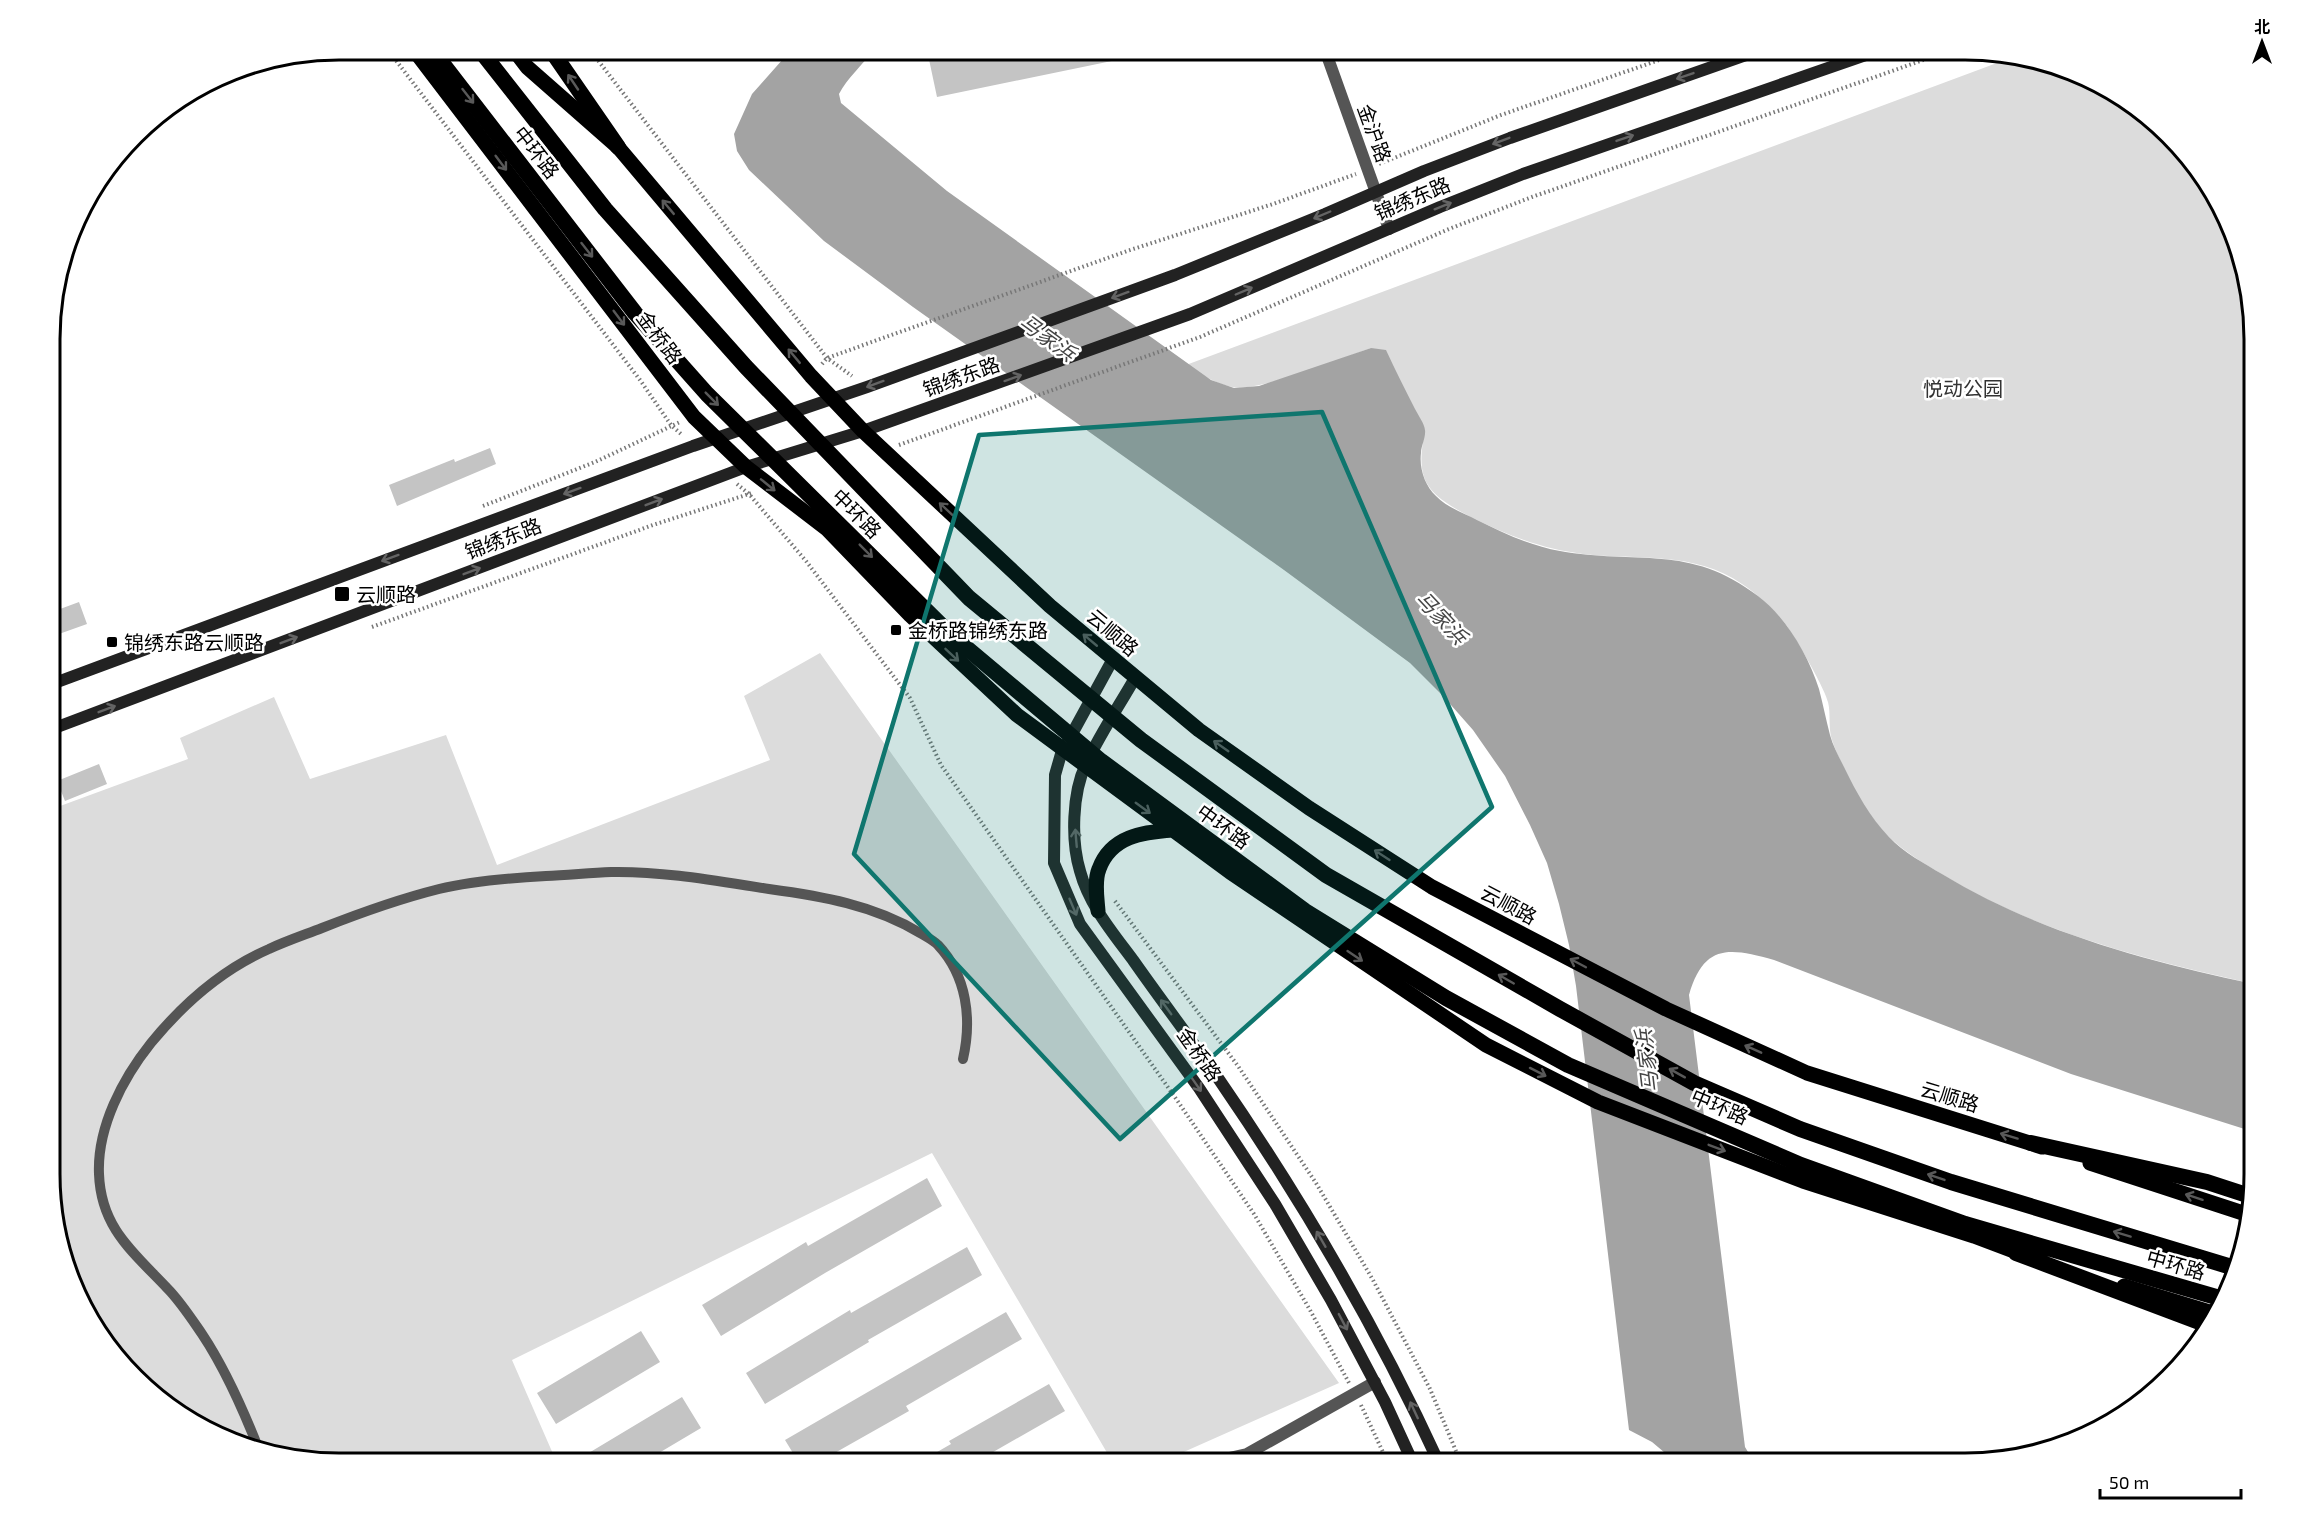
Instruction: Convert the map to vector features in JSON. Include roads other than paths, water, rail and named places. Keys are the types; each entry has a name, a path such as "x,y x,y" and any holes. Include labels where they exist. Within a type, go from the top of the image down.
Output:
{"highway":[{"name":"中环路","path":"440,60 635,313 707,394 950,634 1101,761 1305,911 1446,998 1568,1065 1801,1165 1965,1224 2216,1297"},
{"name":"中环路","path":"488,60 605,209 746,367 969,598 1141,740 1326,875 1560,1010 1684,1077 1800,1129 1951,1182 2228,1266"},
{"path":"558,60 618,147"},
{"path":"2031,1143 2207,1182 2243,1194"},
{"path":"2016,1253 2201,1323"}],"main road":[{"name":"金桥路","path":"422,60 694,417 746,467 827,529 910,615 1017,715 1062,749"},
{"path":"521,60 526,67 618,147 811,376 863,431"},
{"name":"锦绣东路","path":"60,681 714,438 834,399 1175,275 1424,171 1510,138 1732,60"},
{"name":"锦绣东路","path":"60,726 746,467 863,431 1190,314 1523,174 1851,60"},
{"name":"云顺路","path":"863,431 1050,606 1198,730 1309,808 1432,886 1666,1009 1807,1073 2242,1212"},
{"name":"金桥路","path":"1113,659 1062,749 1056,775 1054,862 1080,924 1199,1088 1275,1204 1331,1300 1375,1382 1408,1453"},
{"name":"金桥路","path":"1135,678 1085,765 1077,793 1074,833 1080,872 1098,911 1218,1078 1295,1193 1352,1291 1408,1395 1434,1453"},
{"path":"1062,749 1230,872 1486,1045 1598,1102 1803,1181 1974,1236 2016,1253 2208,1312"},
{"path":"1098,911 1099,868 1110,852 1128,836 1173,830"}],"street":[{"name":"金沪路","path":"1329,60 1389,229"},
{"path":"1249,1453 1375,1382"}],"lane":[{"path":"255,1440 227,1375 202,1334 170,1291 132,1253 115,1231 102,1200 99,1172 101,1146 114,1103 136,1061 168,1023 218,978 266,950 364,911 441,888 512,878 613,872 687,876 830,898 899,920 937,943 960,980 967,1008 968,1036 963,1059"}],"water":[{"name":"马家浜","path":"782,60 866,60 842,88 839,94 841,103 947,191 1211,380 1234,388 1259,386 1371,348 1386,350 1425,430 1421,450 1424,476 1432,492 1455,510 1517,539 1560,551 1685,562 1733,579 1758,596 1787,626 1802,650 1819,689 1833,743 1849,776 1876,821 1901,848 1978,894 2054,928 2133,954 2244,982 2244,1129 2071,1074 1774,960 1732,952 1711,958 1702,966 1689,995 1745,1447 1749,1453 1665,1453 1652,1442 1629,1430 1576,986 1569,945 1547,863 1505,776 1473,730 1410,663 1284,570 913,307 824,241 749,170 737,151 734,134 752,94"}],"place":[{"name":"云顺路","path":"342,594"},
{"name":"金桥路锦绣东路","path":"896,630"},
{"name":"锦绣东路云顺路","path":"112,642"}],"park label":[{"name":"悦动公园","path":"1963,388"}]}
